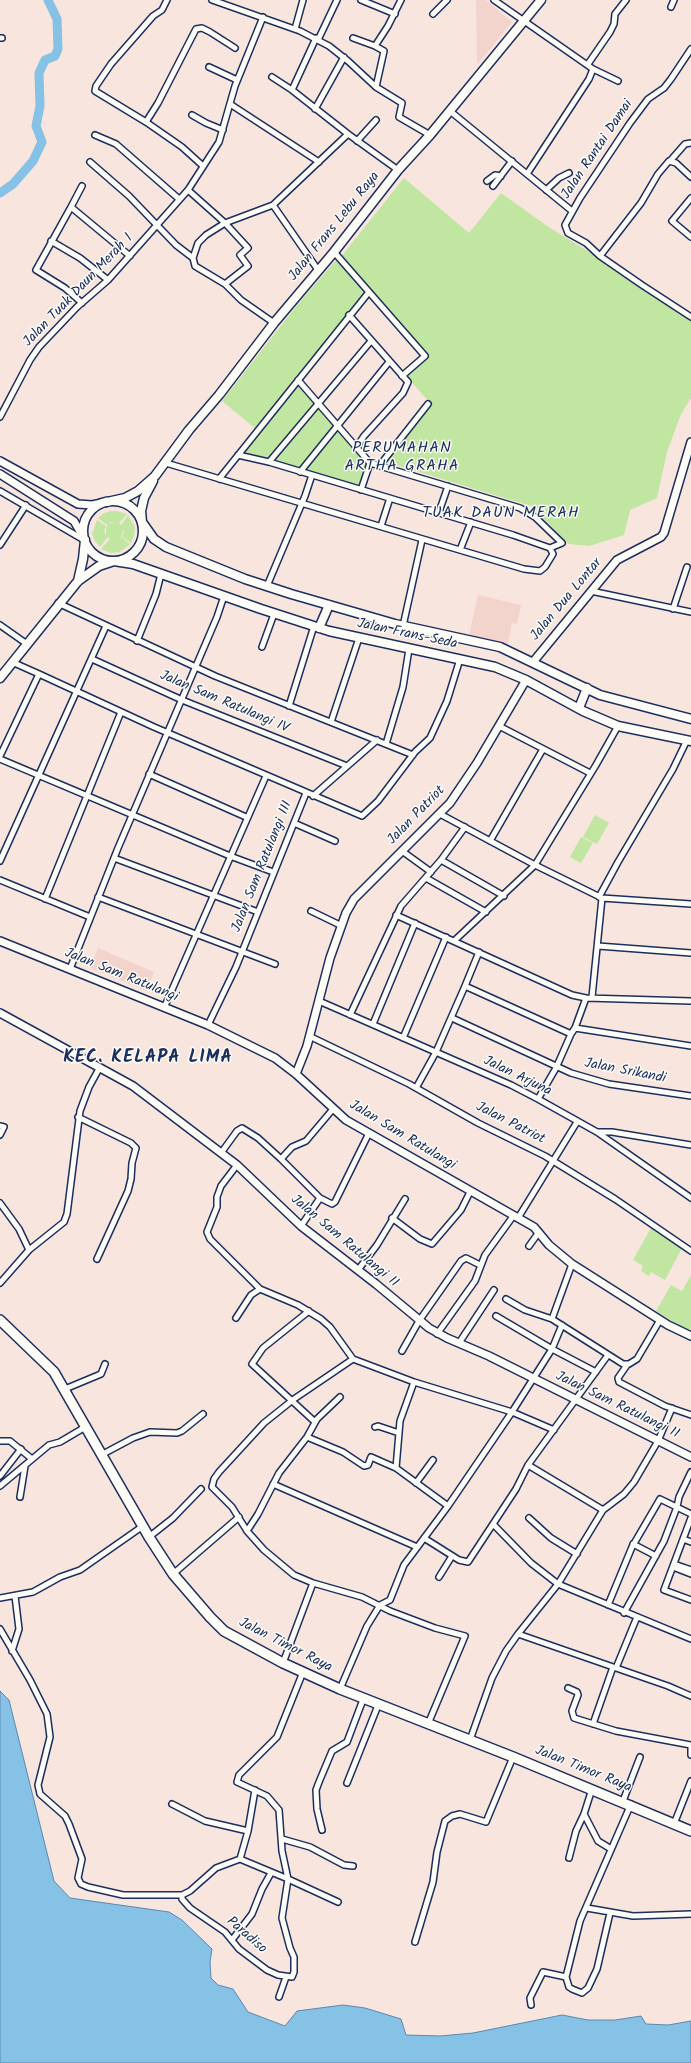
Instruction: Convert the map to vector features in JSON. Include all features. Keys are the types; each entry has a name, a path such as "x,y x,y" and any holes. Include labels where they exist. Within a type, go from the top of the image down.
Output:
{"highway":[{"name":"Jalan Timor Raya","path":"0,1320 54,1372 71,1398 143,1526 173,1574 210,1618 224,1630 283,1663 340,1689 364,1697 627,1803 691,1831"}],"main road":[{"name":"Jalan Frans Lebu Raya","path":"107,502 125,498 138,491 155,476 189,430 219,395 274,323 334,252 398,170 430,135 541,0"},
{"name":"Jalan Frans Lebu Raya","path":"142,522 141,511 144,498 155,476"},
{"path":"2,673 78,580 99,566 126,558 136,551 142,540 142,522 131,507 119,502 107,502 96,507 87,516 84,528 85,540 83,560 78,580"},
{"name":"Jalan Frans-Seda","path":"142,522 154,539 166,547 267,586 403,626 500,647 600,695 691,720"},
{"path":"85,540 96,555 114,561"},
{"name":"Jalan Frans-Seda","path":"114,561 133,564 274,614 317,627 359,638 495,667 526,680 579,708 618,726 689,740"},
{"path":"317,627 329,605"},
{"path":"579,708 588,688"}],"street":[{"path":"167,0 162,10 153,16 111,64 95,90 182,147 203,166"},
{"path":"212,0 263,17 317,39 344,57 376,87 402,103 399,118 430,135"},
{"path":"295,29 303,0"},
{"path":"292,90 337,0"},
{"path":"361,0 394,14"},
{"path":"375,46 401,0"},
{"path":"433,14 447,0"},
{"path":"494,0 593,68 618,81"},
{"path":"588,64 610,32 614,24 615,14 626,0"},
{"path":"671,7 674,0"},
{"name":"Jalan Tuak Daun Merah 1","path":"0,417 30,360 39,347 82,303 108,280 130,256 188,190 216,148 223,130 237,80 263,17"},
{"path":"146,122 158,103 196,29 202,28 235,48"},
{"path":"353,38 384,51 376,87"},
{"name":"Jalan Rantai Damai","path":"691,49 664,88 648,99 633,118 564,225 565,230 570,235 586,244 600,256 691,317"},
{"path":"314,109 344,57"},
{"path":"209,67 237,80"},
{"path":"527,174 590,79 593,68"},
{"path":"272,77 292,90 314,109 398,170"},
{"path":"230,104 319,162"},
{"name":"Jalan Rantai Damai","path":"450,111 572,211"},
{"path":"192,115 223,130"},
{"path":"358,141 376,120"},
{"path":"274,323 242,300 225,284 195,266 193,258 198,243 206,235 225,223 273,205 348,134"},
{"path":"95,136 116,144 179,199"},
{"path":"600,256 637,208 658,174 685,144 691,143"},
{"path":"671,160 691,177"},
{"path":"494,186 512,161"},
{"path":"90,162 129,196 180,249 193,258"},
{"path":"546,190 559,178 569,172"},
{"path":"488,181 494,175 501,176"},
{"path":"82,186 36,270 65,288 82,303"},
{"path":"188,190 225,223 248,248 240,255 248,265 225,284"},
{"path":"691,198 672,221 691,237"},
{"path":"273,205 318,270"},
{"path":"71,207 130,256"},
{"path":"51,241 80,258 108,280"},
{"path":"334,252 425,356 402,376"},
{"path":"219,479 349,315 369,292"},
{"path":"349,315 408,382 403,393 364,436 356,448"},
{"path":"269,462 371,341"},
{"path":"300,472 389,362"},
{"path":"238,455 269,462 439,512 550,548 562,543 535,517 506,503 370,463 298,380"},
{"path":"380,466 428,404"},
{"name":"Jalan Dua Lontar","path":"533,662 617,560 661,537 664,533 691,442"},
{"path":"0,461 78,504 92,505 107,502"},
{"path":"166,463 301,504 381,526 422,540 538,572 545,567 553,554 550,548"},
{"path":"361,490 370,463"},
{"path":"0,474 61,510 74,521 85,540"},
{"path":"267,586 312,475"},
{"path":"439,512 448,486"},
{"path":"0,491 85,540"},
{"path":"381,526 390,498"},
{"path":"0,545 26,505"},
{"path":"460,550 471,522"},
{"path":"0,539 6,535"},
{"path":"403,626 422,540"},
{"path":"673,609 687,567"},
{"path":"137,641 156,594 161,574"},
{"path":"591,591 691,612"},
{"path":"70,969 132,814 196,667 224,596"},
{"path":"58,603 137,641 196,667 413,756"},
{"path":"262,646 274,614"},
{"path":"0,625 27,644"},
{"path":"0,861 106,626"},
{"path":"289,706 317,627"},
{"path":"331,722 359,638"},
{"path":"386,744 402,687 409,649"},
{"name":"Jalan Sam Ratulangi IV","path":"92,659 182,700 347,766"},
{"name":"Jalan Sam Ratulangi III","path":"208,1025 242,950 306,793 362,816 378,801 413,756 430,738 438,725 458,670 460,659"},
{"path":"12,662 167,733 306,793"},
{"path":"0,756 39,674"},
{"name":"Jalan Patriot","path":"296,1074 310,1036 326,971 342,926 356,896 440,814 467,780 526,680"},
{"path":"45,899 121,712"},
{"path":"499,726 590,774"},
{"path":"454,941 504,896 535,865 618,726"},
{"path":"313,796 377,740"},
{"path":"592,997 598,946 601,898 618,862 673,770 689,740"},
{"path":"490,841 543,749"},
{"path":"0,760 230,856 274,872"},
{"path":"149,774 246,817"},
{"path":"164,1008 214,895 246,817 266,776"},
{"path":"440,814 535,865 601,898 691,904"},
{"path":"294,823 335,841"},
{"path":"350,1015 401,906 441,860 465,827"},
{"path":"402,850 431,872"},
{"path":"114,858 258,912"},
{"path":"441,860 504,896"},
{"path":"426,878 486,912"},
{"path":"0,880 90,917"},
{"path":"98,897 242,950 275,964"},
{"path":"312,911 342,926"},
{"path":"396,915 572,995 586,998 691,1001"},
{"path":"373,1024 415,923"},
{"path":"403,1038 446,937"},
{"name":"Jalan Sam Ratulangi","path":"0,941 208,1025 275,1058 296,1074 346,1120 470,1192 516,1216 539,1232 549,1245 572,1264 660,1320 691,1336"},
{"path":"598,946 691,953"},
{"path":"416,1088 436,1052 452,1018 478,952"},
{"path":"465,986 571,1034"},
{"path":"538,1099 556,1068 575,1028 586,998"},
{"name":"Jalan Arjuna","path":"319,1001 436,1052 538,1099 597,1132 691,1198"},
{"name":"Jalan Sam Ratulangi II","path":"0,1013 133,1086 237,1165 301,1226 438,1334 489,1356 691,1458"},
{"name":"Jalan Srikandi","path":"452,1018 556,1068 609,1084 691,1096"},
{"path":"575,1028 691,1046"},
{"name":"Jalan Patriot","path":"310,1036 416,1088 478,1124 553,1161 615,1199 691,1251"},
{"path":"0,1284 29,1250 61,1225 66,1218 78,1117 89,1087 100,1067"},
{"path":"281,1159 292,1147 306,1140 333,1109"},
{"path":"78,1117 131,1143 136,1148 128,1191 97,1259"},
{"path":"438,1334 475,1281 480,1270 480,1265 486,1254 516,1216 577,1122"},
{"path":"0,1126 4,1127 0,1135"},
{"path":"221,1153 240,1128 258,1138 320,1198 332,1204 336,1202 369,1133"},
{"path":"597,1132 612,1132 691,1145"},
{"path":"237,1165 221,1186 217,1197 217,1207 207,1232 210,1239 260,1289 309,1311 330,1327 353,1359 414,1382 512,1412 554,1430"},
{"path":"392,1218 420,1239 428,1244 432,1244 462,1210 470,1192"},
{"path":"301,1226 320,1198"},
{"path":"358,1270 377,1245 392,1218 406,1199"},
{"path":"0,1203 19,1229 29,1250"},
{"path":"529,1246 539,1232"},
{"path":"402,1351 419,1320 463,1260 470,1259 480,1265"},
{"path":"552,1318 572,1264"},
{"path":"236,1318 251,1295 260,1289"},
{"path":"459,1343 494,1290"},
{"path":"506,1299 525,1310 552,1318 627,1365"},
{"path":"309,1311 263,1348 252,1363 315,1422"},
{"path":"496,1316 552,1349 596,1372"},
{"path":"660,1320 637,1359 627,1365 618,1378 619,1382 672,1408 691,1415"},
{"path":"340,1689 367,1626 380,1605 390,1600 400,1572 448,1506 512,1412 552,1349 562,1325"},
{"path":"424,1538 463,1562 468,1562 516,1489 528,1465 608,1354"},
{"path":"353,1359 291,1401 250,1438 219,1472 212,1484 213,1489 232,1507 247,1531 285,1570 313,1583 362,1597 390,1611 435,1628 465,1636 428,1724"},
{"path":"65,1389 101,1374 105,1364"},
{"path":"396,1468 402,1414 414,1382"},
{"path":"247,1531 258,1514 279,1473 307,1437 315,1422 340,1397"},
{"path":"470,1740 492,1678 506,1651 558,1584 603,1510 628,1490 658,1441 672,1408"},
{"path":"103,1454 133,1438 150,1432 177,1433 182,1431 203,1414"},
{"path":"0,1486 49,1445 60,1442 87,1426"},
{"path":"375,1427 378,1426 399,1433"},
{"path":"307,1437 343,1452 364,1466 368,1464 371,1457 396,1468 448,1506"},
{"path":"0,1441 10,1441 32,1459"},
{"path":"0,1476 21,1449"},
{"path":"416,1483 433,1460"},
{"path":"20,1497 26,1465"},
{"path":"528,1465 603,1510"},
{"path":"624,1612 656,1556 677,1507 679,1497 691,1472"},
{"path":"273,1484 417,1547"},
{"path":"149,1536 173,1518 201,1489"},
{"path":"608,1605 633,1544 660,1499 691,1514"},
{"path":"173,1574 239,1517"},
{"path":"529,1518 550,1538 577,1554"},
{"path":"691,1518 664,1590 691,1600"},
{"path":"493,1524 531,1563 558,1584 691,1639"},
{"path":"0,1598 15,1596 41,1588 60,1577 80,1570 143,1526"},
{"path":"683,1539 691,1542"},
{"path":"633,1544 656,1556"},
{"path":"439,1577 452,1556"},
{"path":"673,1566 691,1570"},
{"path":"673,1566 691,1574"},
{"path":"283,1663 313,1583"},
{"path":"12,1651 19,1629 15,1596"},
{"path":"593,1724 637,1617"},
{"path":"0,1629 30,1680 47,1714 50,1737 38,1785 40,1794 65,1816 69,1824 82,1859 78,1878 81,1884 123,1895 182,1895 190,1891 216,1868 240,1859 338,1902"},
{"path":"518,1634 691,1696"},
{"path":"288,1879 282,1852 279,1810 267,1796 237,1782 238,1778 277,1737 302,1672"},
{"path":"568,1688 577,1692 578,1695 572,1711 573,1716 593,1724 636,1736 691,1745 691,1755"},
{"path":"322,1830 317,1809 316,1790 332,1751 347,1742 364,1697"},
{"path":"347,1783 379,1703"},
{"path":"415,1942 433,1882 445,1821 452,1816 460,1814 486,1822 513,1757"},
{"path":"610,1913 597,1969 588,1988 582,1993 572,1989 569,1987 566,1977 580,1921 587,1908 611,1849 627,1803 640,1757"},
{"path":"674,1824 691,1781"},
{"path":"569,1858 576,1831 584,1814 592,1789"},
{"path":"240,1859 248,1831 255,1790"},
{"path":"172,1804 205,1821 248,1831"},
{"path":"584,1814 598,1841 611,1849"},
{"path":"282,1839 310,1847 344,1865 353,1866"},
{"path":"232,1940 254,1910 262,1889 271,1873"},
{"name":"Paradiso","path":"182,1895 182,1899 187,1906 226,1932 238,1949 267,1970 286,1978 293,1976 295,1962 282,1918 288,1879"},
{"path":"587,1908 610,1913 641,1916 656,1914 691,1914"},
{"path":"531,2005 530,1998 543,1972 566,1977"},
{"path":"279,1997 286,1978"}],"shaded area":[{"path":"476,0 486,0 512,22 477,65"},
{"path":"478,595 521,605 517,624 512,623 507,648 468,640"},
{"path":"98,948 154,972 147,991 90,968"}],"green space":[{"path":"404,178 469,233 501,193 547,226 599,258 691,320 691,398 681,414 667,452 657,498 630,510 624,535 589,546 569,544 531,506 386,462 431,404 407,377 428,356 340,258"},
{"path":"337,259 366,292 256,429 222,401 298,304"},
{"path":"297,382 368,463 359,487 242,453"},
{"path":"117,511 127,514 119,523 121,525 128,515 135,527 134,536 131,543 122,537 124,529 121,537 130,544 120,552 111,553 101,549 110,539 106,536 106,528 109,523 107,525 98,518 104,513"},
{"path":"97,520 106,526 104,531 107,538 100,547 92,534"},
{"path":"595,815 609,823 597,844 583,837"},
{"path":"581,837 593,843 581,863 570,857"},
{"path":"651,1228 682,1248 665,1280 651,1272 649,1276 641,1271 643,1266 633,1260"},
{"path":"691,1275 691,1329 685,1329 656,1311 671,1285 682,1291"}],"water":[{"path":"0,1691 9,1700 54,1881 70,1898 169,1912 182,1920 212,1949 210,1962 211,1978 218,1985 233,1989 248,2012 285,2026 297,2011 343,2005 365,2008 401,2019 406,2035 440,2036 473,2033 562,2015 588,2020 615,2020 641,2016 646,2024 668,2025 691,2021 691,2063 0,2063"}],"waterway":[{"path":"0,193 13,184 33,161 42,142 36,126 40,106 39,73 45,60 55,56 58,49 57,19 48,0"}],"district":[{"name":"PERUMAHAN ARTHA GRAHA","path":"402,458"},
{"name":"TUAK DAUN MERAH","path":"501,514"},
{"name":"KEC. KELAPA LIMA","path":"148,1059"}]}
